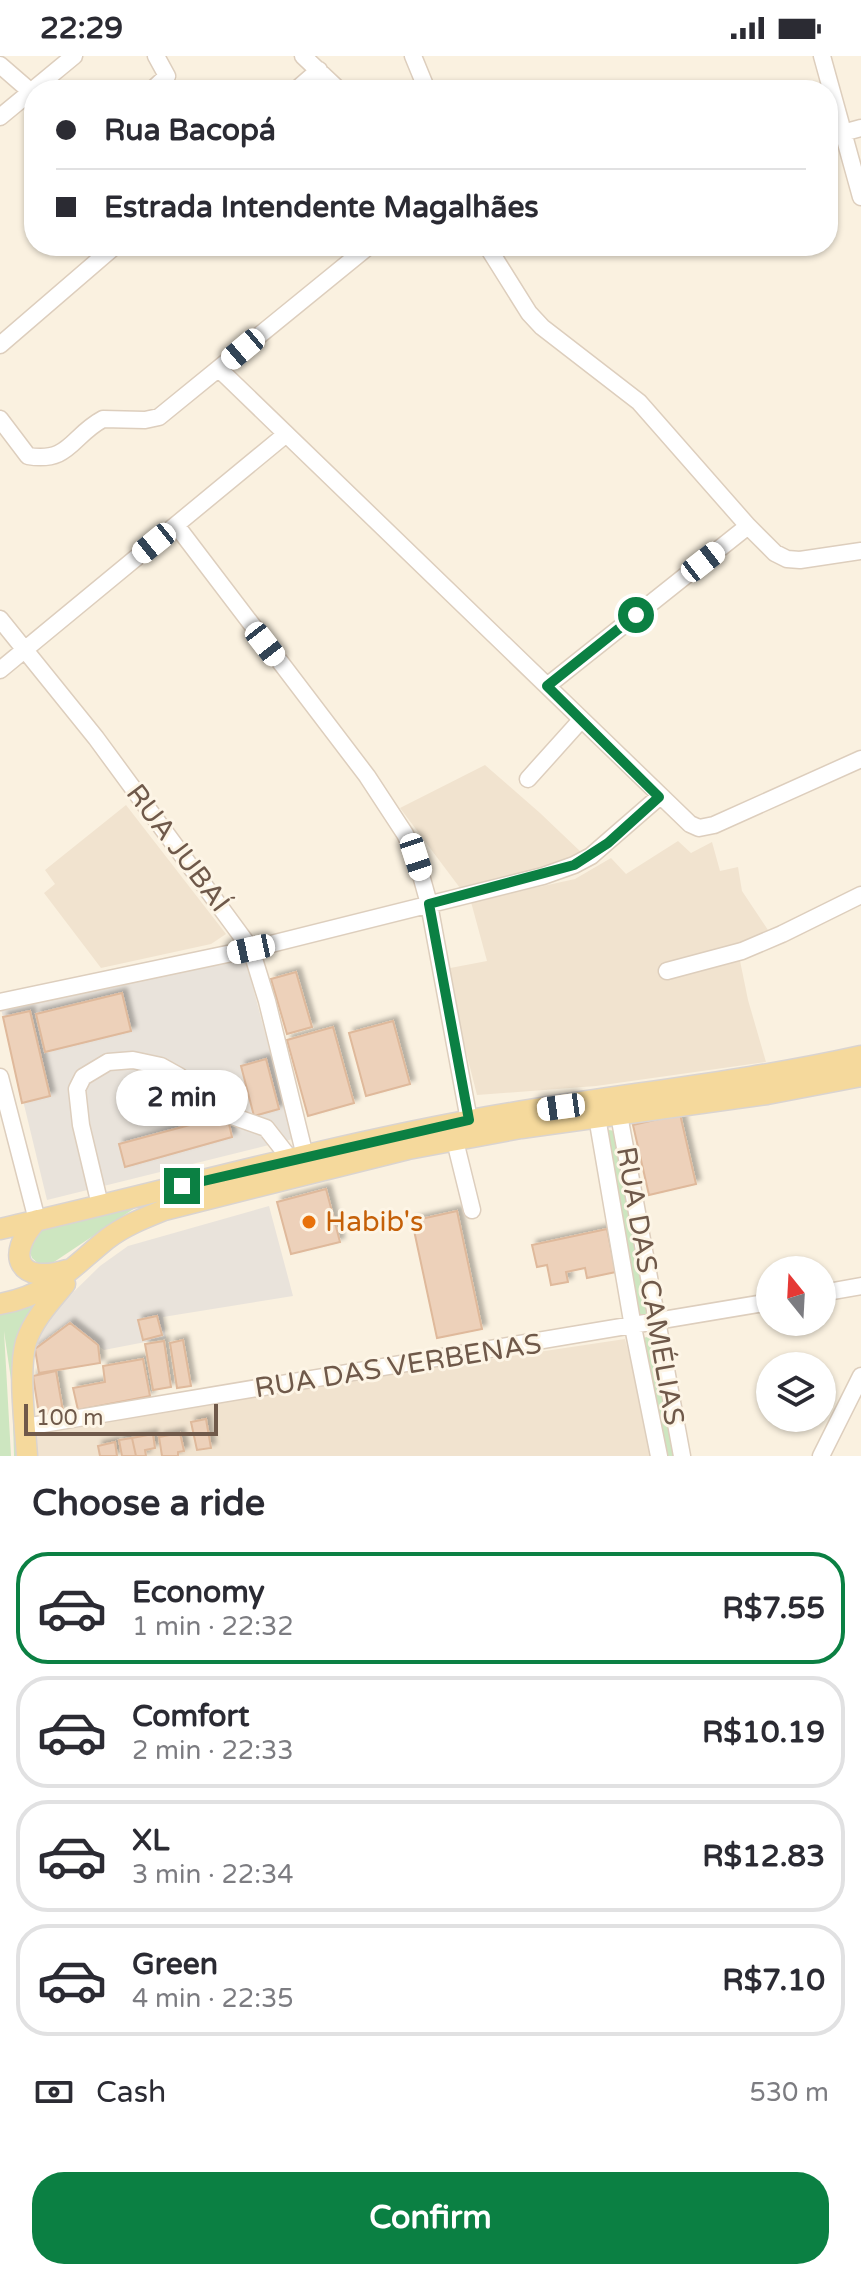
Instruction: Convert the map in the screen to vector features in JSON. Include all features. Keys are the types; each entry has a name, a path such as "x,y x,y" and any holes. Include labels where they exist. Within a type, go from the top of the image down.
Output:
{"main road":[{"path":"0,1229 469,1120 713,1084 861,1056"},
{"path":"0,1304 31,1297 50,1288 109,1238 134,1222 164,1210 408,1149 597,1117 767,1094 861,1076"},
{"path":"37,1220 21,1241 18,1252 27,1270 37,1275 49,1275 82,1262"},
{"path":"27,1456 26,1343 41,1313 82,1262"}],"street":[{"path":"44,80 74,56"},
{"path":"156,56 165,68 167,76 163,80"},
{"path":"303,56 329,80"},
{"path":"413,56 423,80"},
{"path":"822,56 826,80"},
{"path":"0,65 24,86"},
{"path":"308,80 319,70"},
{"path":"0,117 24,96"},
{"path":"838,134 861,128"},
{"path":"838,140 861,197"},
{"path":"0,345 103,256"},
{"path":"0,419 28,456 54,457 103,419 145,420 159,417 357,256"},
{"path":"493,256 529,313 542,327 639,402 775,553 787,559 818,559 861,551"},
{"path":"219,369 690,824 699,828 709,827 861,759"},
{"path":"0,670 285,435"},
{"path":"176,525 367,776 416,857 429,904 469,1120"},
{"path":"547,686 748,526"},
{"name":"RUA JUBAÍ","path":"0,619 96,738 251,949 267,1001 298,1158"},
{"path":"528,779 581,720"},
{"path":"0,1002 251,949 574,865 608,843 659,797"},
{"path":"667,971 742,951 861,895"},
{"path":"100,1205 81,1125 77,1089 83,1077 108,1062 133,1060 161,1066 179,1076 215,1110 266,1128 298,1158"},
{"path":"0,1077 37,1220"},
{"name":"RUA DAS CAMÉLIAS","path":"619,1115 682,1456"},
{"name":"RUA DAS CAMÉLIAS","path":"597,1117 659,1456"},
{"path":"455,1141 472,1210"},
{"path":"836,1290 861,1286"},
{"name":"RUA DAS VERBENAS","path":"25,1427 756,1305"},
{"path":"821,1456 861,1376"}],"shaded area":[{"path":"485,765 582,853 573,861 460,888 400,808"},
{"path":"126,805 226,934 211,944 101,968 44,893 55,884 45,870"},
{"path":"678,841 691,853 712,842 720,871 738,867 742,891 770,933 738,951 766,1062 596,1086 477,1095 445,969 487,961 471,902 575,879 611,858 626,874"},
{"path":"245,957 293,1139 47,1200 1,1009"},
{"path":"269,1206 293,1296 163,1317 166,1338 104,1350 70,1323 35,1349 42,1323 100,1266 128,1246"},
{"path":"625,1339 656,1456 23,1456 21,1429"}],"green space":[{"path":"615,1131 648,1315 640,1317 635,1314 604,1133"},
{"path":"141,1204 54,1262 40,1265 32,1258 28,1247 35,1234 47,1226"},
{"path":"49,1294 31,1316 23,1456 14,1456 12,1387 4,1331 11,1456 0,1456 0,1312"},
{"path":"646,1337 653,1339 678,1456 663,1456 641,1340"}],"building":[{"path":"296,972 312,1027 287,1034 271,979"},
{"path":"122,993 131,1031 45,1052 36,1014"},
{"path":"30,1011 50,1096 22,1103 3,1017"},
{"path":"393,1021 410,1084 366,1096 349,1033"},
{"path":"333,1027 354,1103 308,1116 287,1040"},
{"path":"266,1059 279,1109 254,1116 241,1066"},
{"path":"680,1114 696,1184 649,1195 633,1125"},
{"path":"227,1115 232,1137 125,1167 119,1144"},
{"name":"Habib's","path":"326,1189 340,1242 291,1254 277,1202"},
{"path":"457,1211 482,1329 437,1338 412,1221"},
{"path":"607,1229 616,1272 587,1278 585,1268 566,1272 568,1282 551,1285 547,1265 537,1267 532,1245"},
{"path":"157,1316 162,1335 143,1340 138,1320"},
{"path":"70,1323 98,1345 100,1363 39,1373 35,1349"},
{"path":"183,1340 191,1386 177,1388 170,1343"},
{"path":"164,1341 171,1387 153,1390 145,1344"},
{"path":"143,1359 150,1396 78,1410 73,1388 105,1382 103,1366"},
{"path":"56,1371 63,1411 46,1414 38,1408 33,1376"},
{"path":"206,1419 211,1448 197,1450 191,1422"},
{"path":"180,1433 184,1451 178,1452 178,1456 162,1456 159,1437"},
{"path":"153,1434 155,1448 145,1450 146,1456 136,1456 132,1438"},
{"path":"132,1438 136,1456 122,1456 119,1440"},
{"path":"115,1442 117,1456 100,1456 98,1446"}],"place":[{"name":"Habib's","path":"309,1222"}],"route":[{"path":"182,1186 469,1120 429,904 543,876 574,865 608,843 659,797 547,686 636,615"}]}
